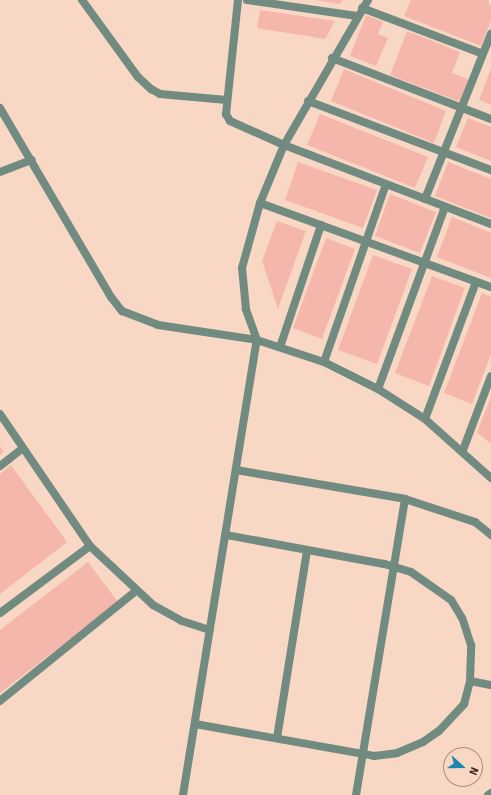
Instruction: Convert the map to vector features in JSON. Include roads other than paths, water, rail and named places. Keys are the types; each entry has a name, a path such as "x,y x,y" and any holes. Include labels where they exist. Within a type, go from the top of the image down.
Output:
{"street":[{"path":"82,0 138,77 151,89 160,94 227,100"},
{"path":"238,0 226,114 230,121 284,145 491,224"},
{"path":"247,0 357,16"},
{"path":"183,795 257,340 246,309 242,268 260,203 284,145 332,58 368,0"},
{"path":"362,8 483,54"},
{"path":"425,199 491,34"},
{"path":"332,58 491,119"},
{"path":"308,101 491,170"},
{"path":"0,108 32,160 111,297 122,311 158,325 257,340 280,346 324,362 378,389 425,419 462,450 491,478"},
{"path":"0,172 32,160"},
{"path":"324,362 386,184"},
{"path":"260,203 491,287"},
{"path":"378,389 445,207"},
{"path":"280,346 321,225"},
{"path":"425,419 476,282"},
{"path":"462,450 491,376"},
{"path":"0,414 90,546 136,591 166,614 210,630"},
{"path":"0,466 23,448"},
{"path":"236,470 405,499 474,522 491,535"},
{"path":"356,795 405,499"},
{"path":"195,724 374,756 397,753 423,742 440,731 464,704 470,681 471,645 462,618 451,600 411,572 394,567 226,535"},
{"path":"0,612 90,546"},
{"path":"277,738 307,550"},
{"path":"0,701 136,591"},
{"path":"470,681 491,685"}]}
